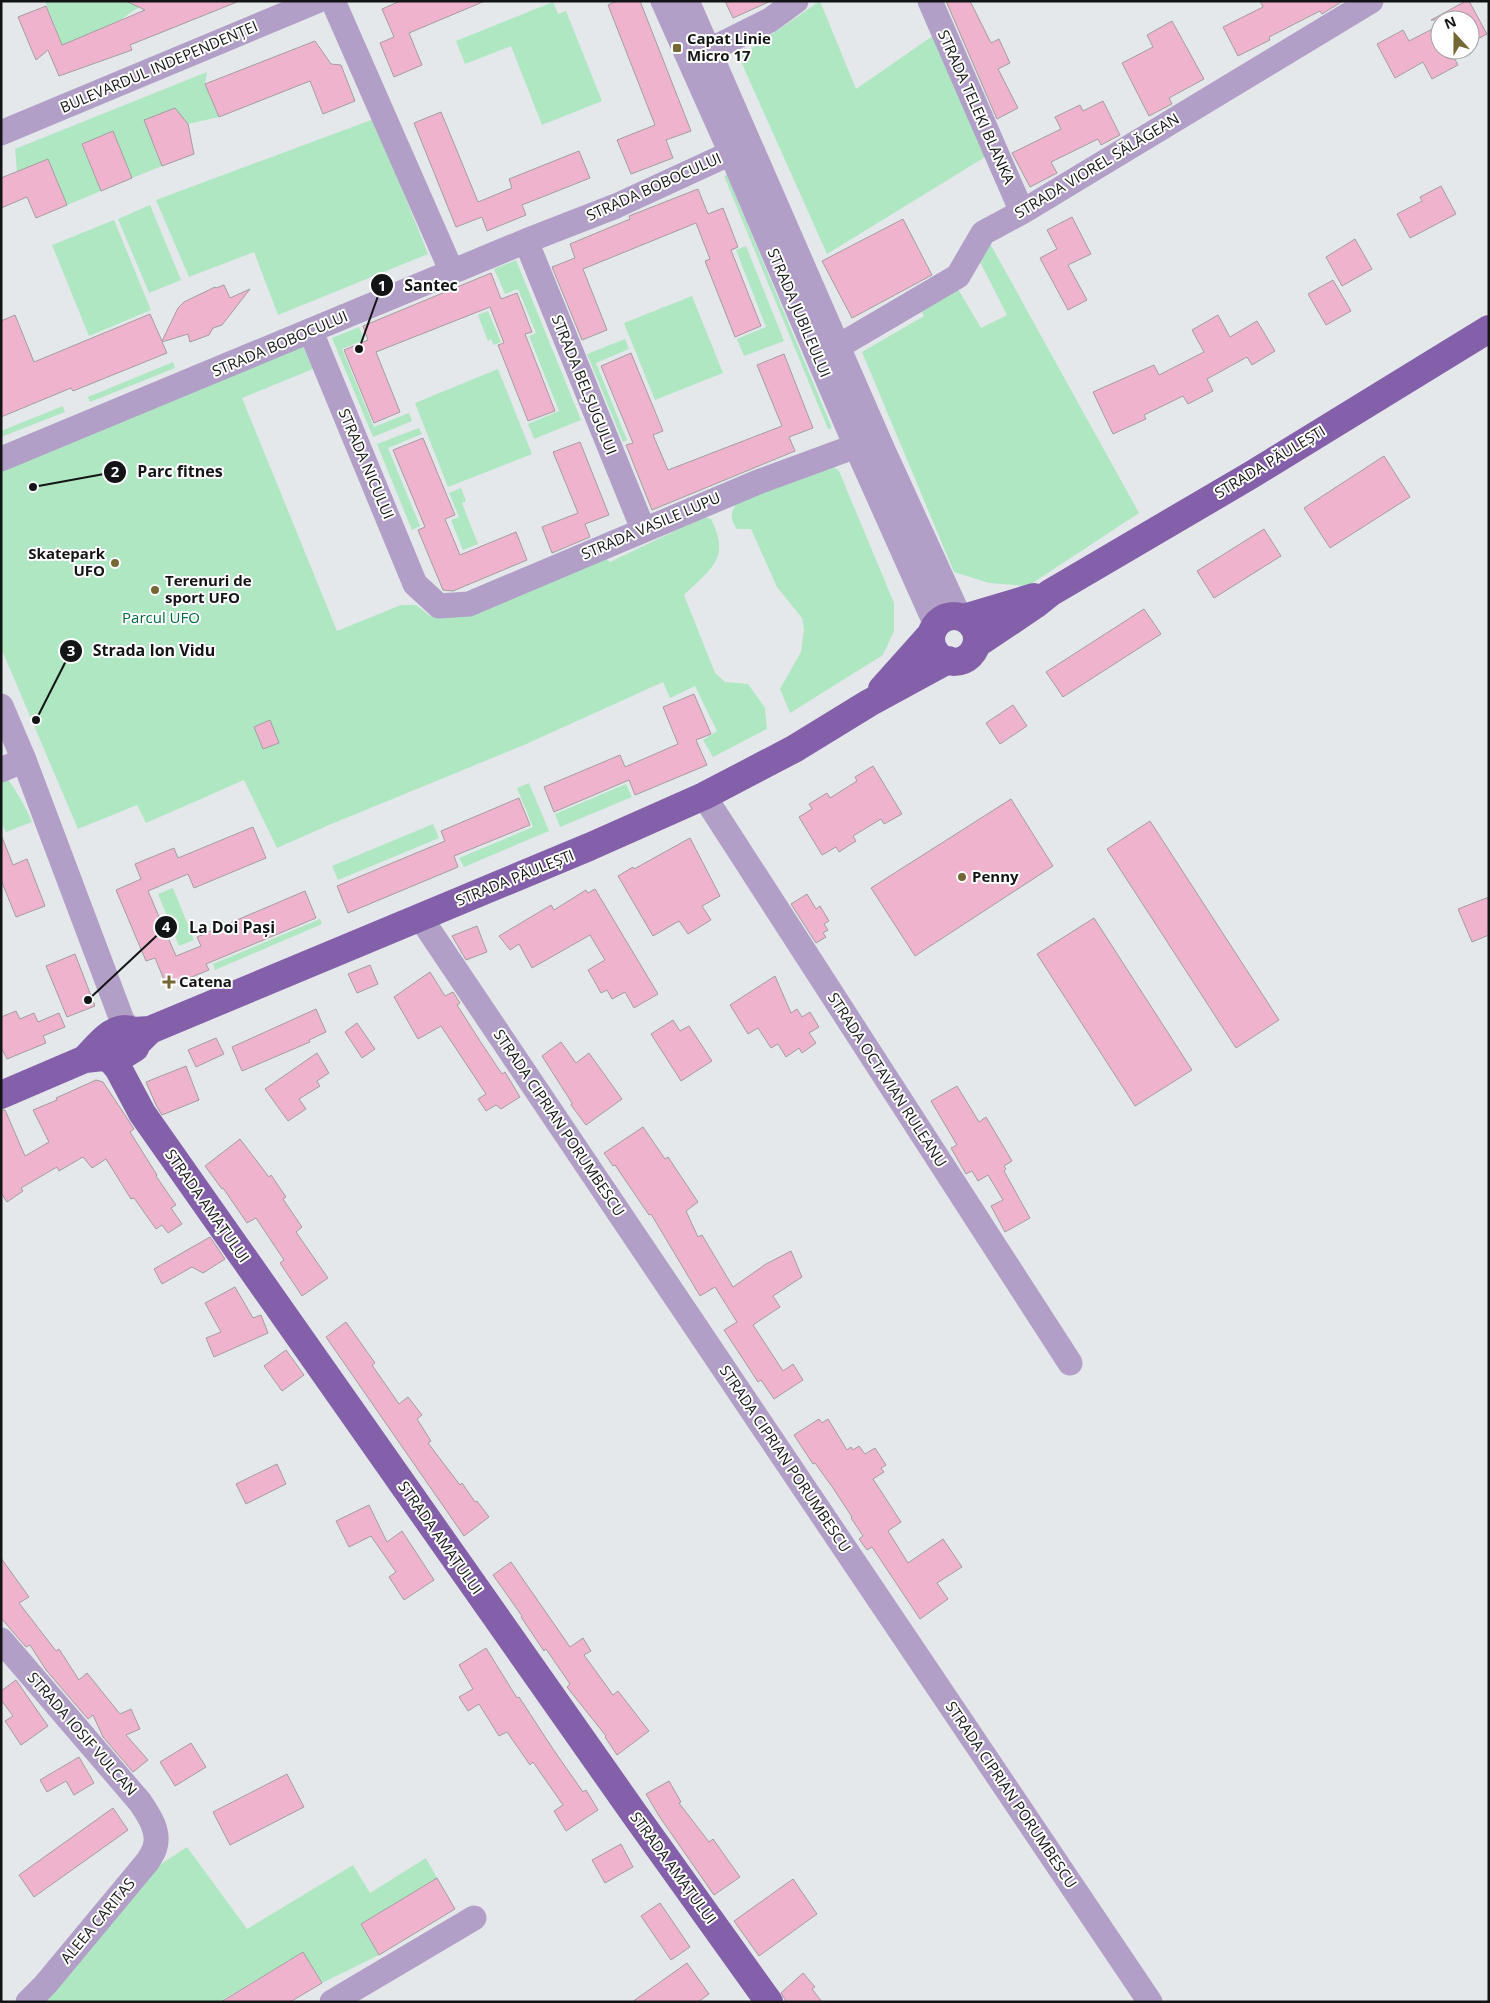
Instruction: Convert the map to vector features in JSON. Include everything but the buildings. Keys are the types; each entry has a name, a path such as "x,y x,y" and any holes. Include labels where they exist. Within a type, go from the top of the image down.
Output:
{"main road":[{"name":"STRADA PĂULEȘTI","path":"977,644 1050,593 1250,475 1489,329"},
{"name":"STRADA PĂULEȘTI","path":"869,703 948,623 1050,593"},
{"path":"948,623 972,623 976,630 977,644 968,657 956,661 948,660 938,654 934,648 948,623"},
{"name":"STRADA PĂULEȘTI","path":"1,1095 589,847 704,796 794,748 869,703 948,660"},
{"name":"STRADA AMAȚULUI","path":"119,1044 142,1113 766,2001"}],"street":[{"name":"BULEVARDUL INDEPENDENȚEI","path":"1,133 317,1"},
{"path":"333,1 452,272"},
{"name":"STRADA JUBILEULUI","path":"662,1 742,152 839,346 883,450 940,575 948,623"},
{"name":"STRADA JUBILEULUI","path":"687,1 708,51 742,152 856,446 919,589 948,623"},
{"path":"708,51 770,20 796,1"},
{"name":"STRADA TELEKI BLANKA","path":"930,1 1022,212"},
{"name":"STRADA VIOREL SĂLĂGEAN","path":"839,346 958,276 983,233 1022,212 1371,1"},
{"name":"STRADA BOBOCULUI","path":"1,459 311,332 526,241 616,206 742,152"},
{"name":"STRADA BELȘUGULUI","path":"526,241 643,529"},
{"name":"STRADA NICULUI","path":"311,332 415,584 424,594"},
{"name":"STRADA VASILE LUPU","path":"424,594 439,606 470,604 643,529 758,482 856,446 883,450"},
{"path":"940,575 963,594 975,601 989,603 1016,602"},
{"path":"892,678 914,638 918,626 920,614 919,589"},
{"path":"1,706 24,760 119,1044"},
{"path":"1,770 24,760"},
{"name":"STRADA OCTAVIAN RULEANU","path":"704,796 1070,1363"},
{"name":"STRADA CIPRIAN PORUMBESCU","path":"420,917 1150,2002"},
{"name":"STRADA IOSIF VULCAN","path":"1,1640 140,1802 149,1816 156,1833"},
{"name":"ALEEA CARITAS","path":"28,2002 45,1985 148,1861 156,1847 156,1833"},
{"path":"332,2002 474,1918"}],"green space":[{"path":"45,1 135,1 139,7 120,20 62,45"},
{"path":"820,1 856,89 937,33 990,154 827,254 739,57"},
{"path":"553,2 558,14 566,11 602,101 542,125 511,46 465,64 456,41"},
{"path":"207,72 205,84 219,117 188,124 175,108 144,120 162,166 132,178 113,132 82,144 101,191 67,205 48,160 17,172 15,149"},
{"path":"374,119 428,254 278,315 254,252 189,277 156,200"},
{"path":"727,175 832,428 828,429 724,176"},
{"path":"150,205 181,280 149,293 118,219"},
{"path":"114,220 151,310 89,336 52,245"},
{"path":"987,238 1139,513 1028,586 989,583 954,572 862,352 924,316 918,305 955,284 981,328 1007,315 976,254"},
{"path":"746,246 784,341 744,356 737,339 766,327 736,250"},
{"path":"516,260 581,420 534,439 528,424 559,411 529,336 536,333 518,289 505,294 494,269"},
{"path":"692,296 723,373 655,400 624,323"},
{"path":"488,311 501,342 494,345 491,339 488,341 478,315"},
{"path":"359,327 364,340 342,349 374,427 409,413 412,421 373,437 332,338"},
{"path":"625,339 629,349 596,363 627,440 623,442 587,354"},
{"name":"Parcul UFO","path":"301,341 313,369 242,398 337,631 401,605 416,605 430,616 471,611 605,557 610,562 704,517 711,519 717,533 718,554 710,570 684,595 715,673 725,682 748,684 765,708 767,729 713,757 703,740 717,731 695,686 670,698 663,682 524,745 277,848 244,780 146,823 137,805 78,829 1,648 1,459"},
{"path":"173,362 175,368 90,402 88,397"},
{"path":"498,369 532,454 448,487 415,403"},
{"path":"63,406 65,412 1,437 1,431"},
{"path":"419,428 422,434 388,448 420,526 412,530 377,444"},
{"path":"832,466 839,471 894,603 894,631 883,655 790,713 780,689 801,652 804,629 802,618 777,587 751,529 737,529 732,519 732,513 737,503"},
{"path":"461,488 466,501 462,503 478,544 463,550 451,520 459,517 449,493"},
{"path":"1,777 7,778 11,783 32,822 6,832 1,823"},
{"path":"529,783 549,831 464,867 459,858 533,827 517,788"},
{"path":"626,784 632,797 560,827 555,814"},
{"path":"433,824 439,838 338,880 332,866"},
{"path":"173,888 194,940 179,946 158,894"},
{"path":"320,919 322,924 215,970 213,964"},
{"path":"187,1847 247,1929 353,1865 370,1893 426,1858 437,1878 361,1924 379,1955 322,1983 303,1952 219,2002 45,2002 158,1866"}],"place":[{"name":"Capat Linie Micro 17","path":"677,48"},
{"name":"Santec","path":"359,349"},
{"name":"Parc fitnes","path":"33,487"},
{"name":"Skatepark UFO","path":"115,563"},
{"name":"Terenuri de sport UFO","path":"155,590"},
{"name":"Strada Ion Vidu","path":"36,720"},
{"name":"Penny","path":"962,877"},
{"name":"Catena","path":"169,982"},
{"name":"La Doi Pași","path":"88,1000"}]}
